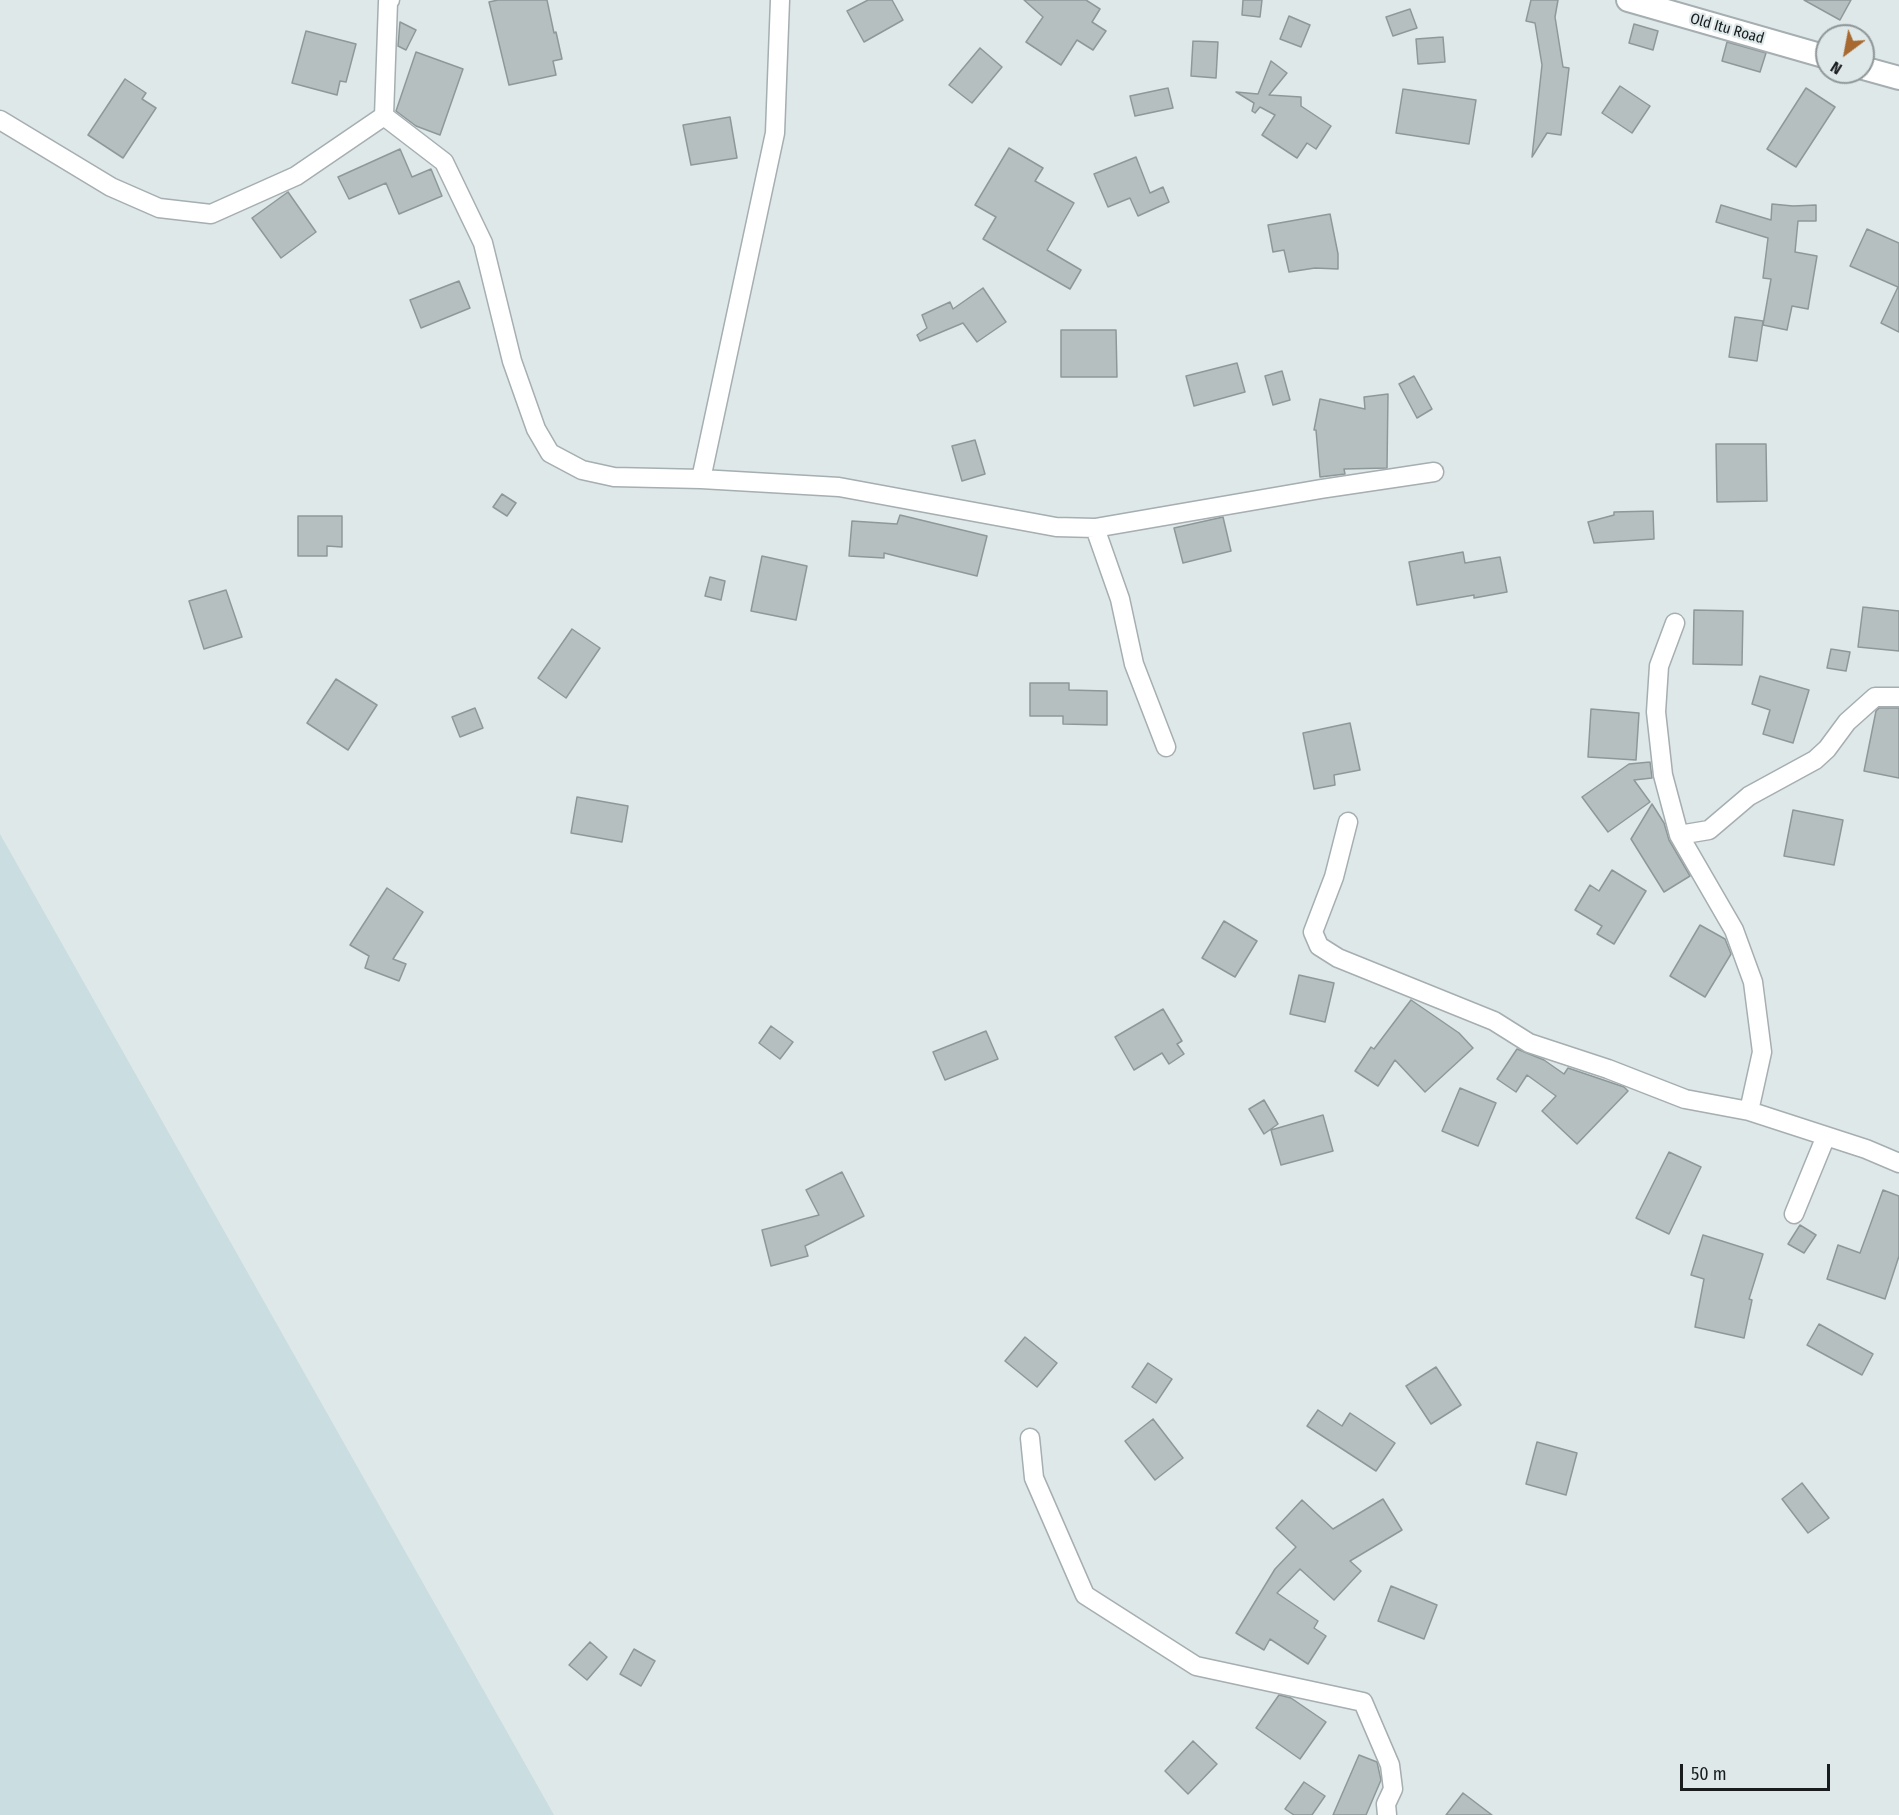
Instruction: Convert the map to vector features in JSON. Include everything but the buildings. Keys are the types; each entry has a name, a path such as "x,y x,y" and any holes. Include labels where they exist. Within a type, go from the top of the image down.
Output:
{"street":[{"path":"384,116 388,2 390,0"},
{"path":"701,479 775,133 780,0"},
{"name":"Old Itu Road","path":"1628,0 1815,54"},
{"path":"1875,71 1899,78"},
{"path":"0,120 111,186 159,208 211,214 296,176 384,116"},
{"path":"384,116 444,162 483,243 512,361 537,429 550,453 582,470 614,477 701,479 838,487 1056,527 1095,528 1434,472"},
{"path":"1095,528 1120,599 1134,664 1166,747"},
{"path":"1675,624 1659,666 1656,712 1663,775 1679,835 1734,930 1753,982 1762,1052 1749,1111"},
{"path":"1679,835 1708,830 1749,796 1815,760 1827,749 1847,722 1875,697 1899,697"},
{"path":"1347,822 1334,877 1313,932 1319,946 1338,958 1494,1021 1529,1043 1608,1069 1685,1099 1749,1111 1866,1149 1899,1163"},
{"path":"1794,1214 1826,1136"},
{"path":"1030,1438 1034,1478 1085,1595 1196,1666 1363,1702 1390,1766 1393,1789 1386,1804 1387,1815"}],"shaded area":[{"path":"0,834 554,1815 0,1815"}]}
